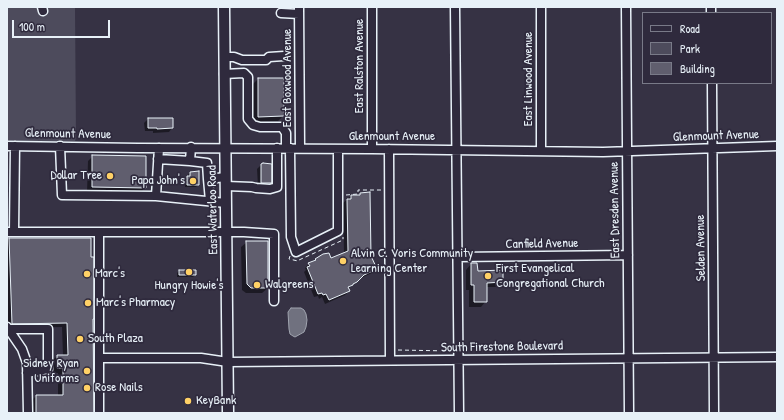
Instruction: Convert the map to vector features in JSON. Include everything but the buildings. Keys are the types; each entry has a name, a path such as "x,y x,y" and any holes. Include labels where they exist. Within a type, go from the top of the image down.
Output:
{"main road":[{"name":"East Waterloo Road","path":"224,7 228,413"}],"street":[{"name":"East Ralston Avenue","path":"372,7 372,148"},
{"path":"455,7 459,413"},
{"name":"East Linwood Avenue","path":"541,7 541,150"},
{"name":"East Dresden Avenue","path":"626,7 629,413"},
{"path":"281,13 299,10"},
{"name":"East Boxwood Avenue","path":"299,10 300,148"},
{"path":"224,57 234,57 242,60 266,60 269,57 284,56"},
{"path":"208,179 256,188 270,189 277,187 284,148 286,133 282,127 260,127 253,125 248,118 248,77 244,73 224,74"},
{"name":"Selden Avenue","path":"712,84 714,413"},
{"path":"11,146 10,232 244,232 274,234 274,301"},
{"name":"Glenmount Avenue","path":"11,146 372,148 603,152 777,146"},
{"path":"60,146 62,195 156,196 226,203"},
{"path":"156,196 159,148"},
{"path":"190,161 191,148"},
{"path":"284,148 291,237 296,252 338,231 338,149"},
{"path":"389,149 390,360"},
{"path":"158,159 207,163 210,202"},
{"path":"99,232 100,413"},
{"name":"Canfield Avenue","path":"457,257 628,255"},
{"path":"8,328 22,349 27,363 28,413"},
{"path":"8,328 48,329 48,369 27,373"},
{"name":"South Firestone Boulevard","path":"99,358 201,358 228,362 777,357"}],"path":[{"path":"338,195 358,194 358,190 389,190"},
{"path":"290,252 289,259 298,261 343,240 343,232"},
{"path":"390,350 452,351"}],"green space":[{"path":"7,7 75,7 75,141 7,141"}],"water":[{"path":"291,308 301,308 304,310 307,320 304,332 295,337 290,334 289,329 288,312"}],"place":[{"name":"Dollar Tree","path":"110,176"},
{"name":"Papa John's","path":"193,181"},
{"name":"Alvin C. Voris Community Learning Center","path":"343,261"},
{"name":"Hungry Howie's","path":"189,272"},
{"name":"Marc's","path":"87,274"},
{"name":"First Evangelical Congregational Church","path":"488,276"},
{"name":"Walgreens","path":"257,285"},
{"name":"Marc's Pharmacy","path":"88,303"},
{"name":"South Plaza","path":"80,339"},
{"name":"Sidney Ryan Uniforms","path":"87,371"},
{"name":"Rose Nails","path":"87,388"},
{"name":"KeyBank","path":"188,401"}]}
